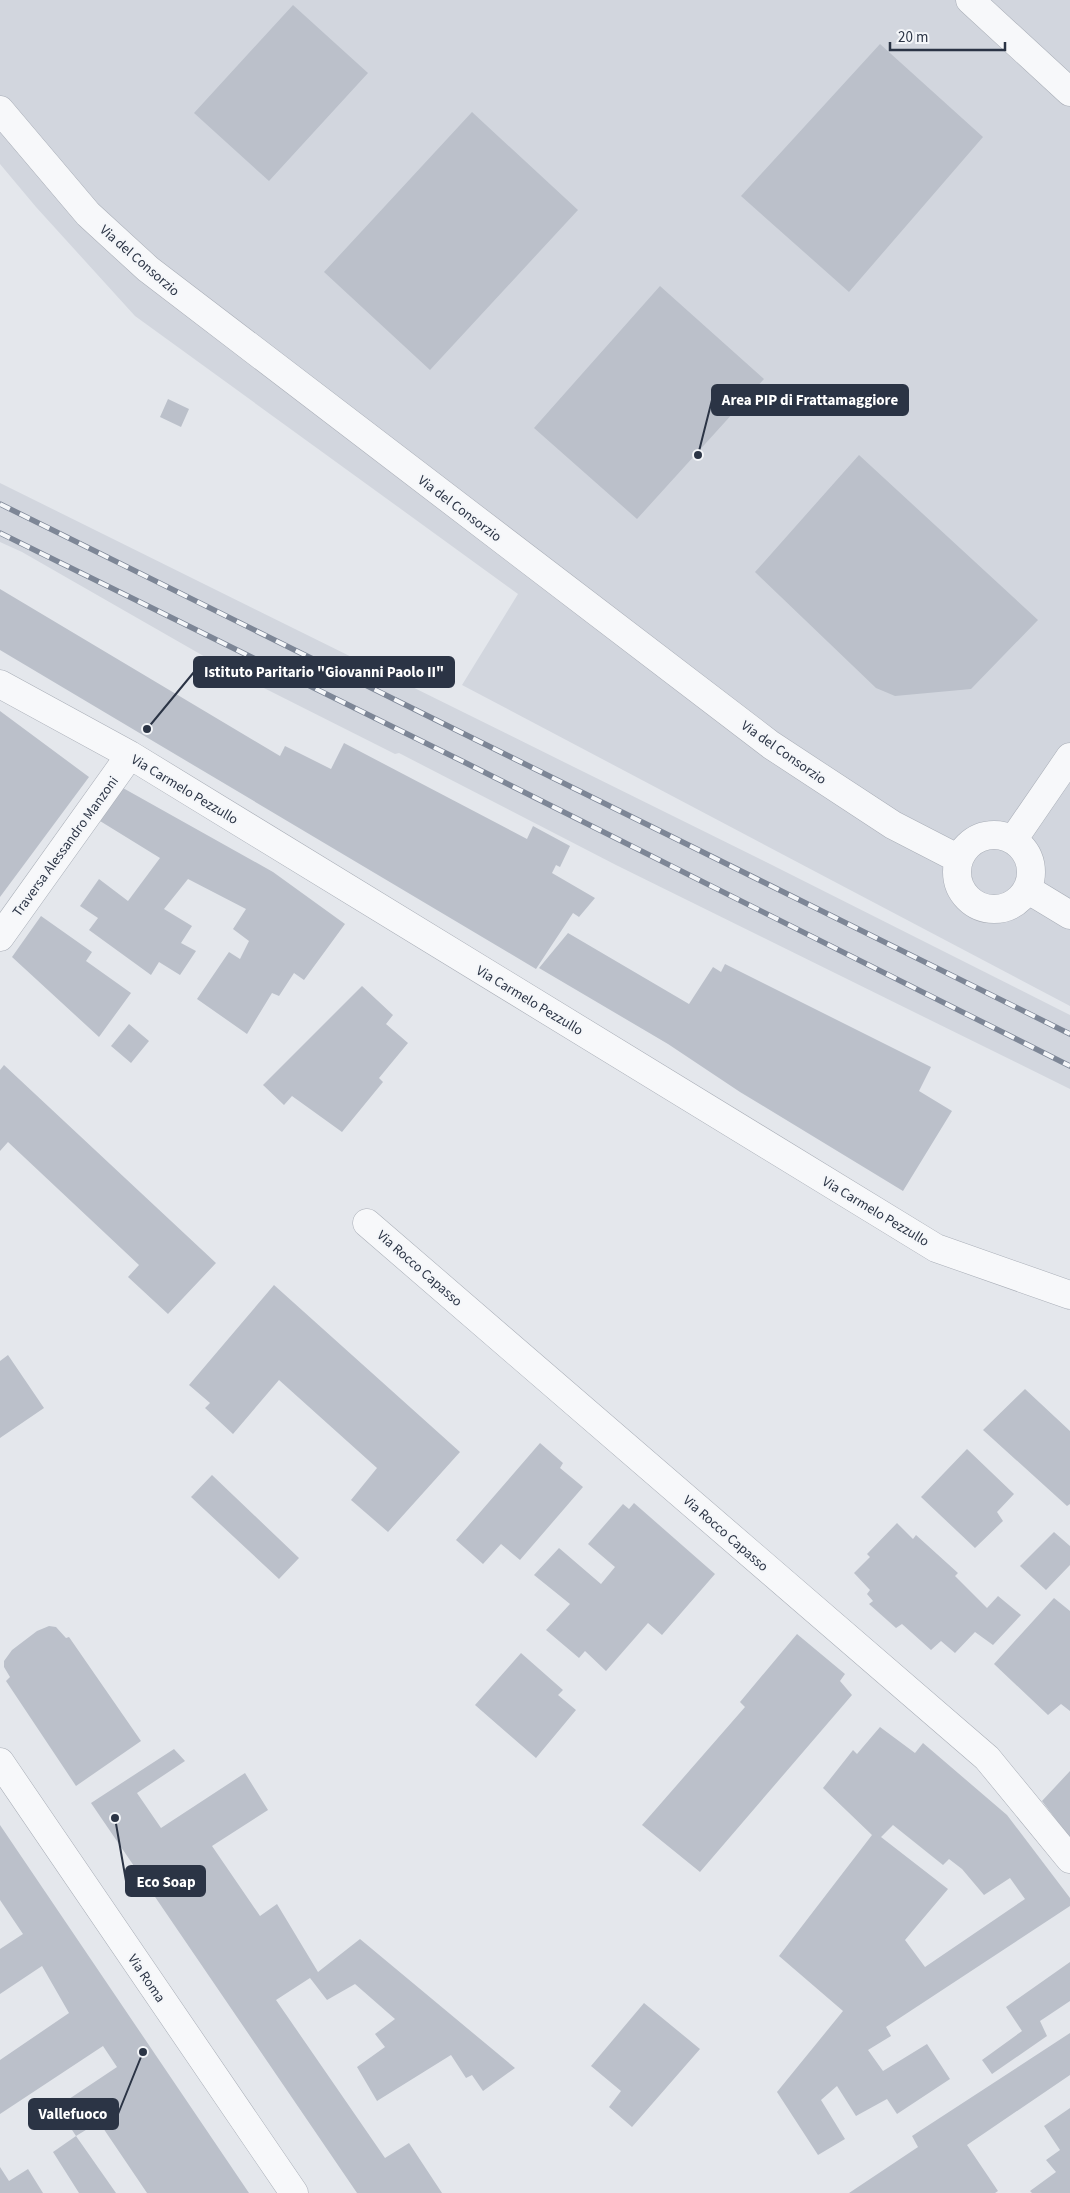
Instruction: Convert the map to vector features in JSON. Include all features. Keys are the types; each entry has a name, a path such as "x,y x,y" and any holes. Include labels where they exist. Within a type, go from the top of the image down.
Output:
{"street":[{"path":"970,0 1070,92"},
{"name":"Via del Consorzio","path":"0,110 88,214 148,270 771,745 893,825 959,860"},
{"name":"Via Carmelo Pezzullo","path":"0,684 130,755 936,1248 1070,1295"},
{"name":"Traversa Alessandro Manzoni","path":"0,937 130,755"},
{"path":"1013,840 1070,756"},
{"path":"1001,836 1013,840 1022,847 1030,862 1031,878 1027,889 1020,899 1000,909 988,909 975,905 959,885 957,872 959,860 966,848 982,838 1001,836"},
{"path":"1027,889 1070,915"},
{"name":"Via Rocco Capasso","path":"367,1223 987,1758 1070,1858"},
{"name":"Via Roma","path":"0,1762 294,2193"}],"shaded area":[{"path":"0,0 1070,0 1070,1006 462,685 518,594 135,316 36,207 0,164"},
{"path":"0,483 770,864 1070,1015 1070,1089 616,865 399,753 395,754 228,670 22,552 0,542"}],"building":[{"path":"293,5 368,73 269,181 194,113"},
{"path":"880,44 983,137 849,292 741,196"},
{"path":"472,112 578,210 430,370 324,272"},
{"path":"660,286 764,379 637,519 534,428"},
{"path":"168,399 189,409 181,427 160,417"},
{"path":"859,455 1038,620 971,689 895,696 876,688 755,572"},
{"path":"0,589 280,756 285,746 331,769 344,743 527,839 533,826 570,846 560,867 556,865 552,873 595,898 579,917 573,913 536,969 0,650"},
{"path":"0,711 89,777 0,897"},
{"path":"123,788 273,872 345,924 304,980 294,973 279,996 272,993 247,1034 197,999 229,952 240,959 249,941 233,929 246,909 188,879 164,909 192,926 181,943 196,951 180,975 159,962 151,975 89,930 98,918 80,906 99,879 128,901 160,858 100,821"},
{"path":"41,916 92,952 86,961 131,993 99,1037 12,957"},
{"path":"568,933 689,1004 713,967 721,972 725,964 931,1067 919,1091 952,1111 903,1191 740,1092 668,1044 539,968"},
{"path":"362,986 393,1015 386,1024 408,1043 379,1078 383,1082 342,1132 292,1096 284,1105 263,1085"},
{"path":"129,1024 149,1041 131,1063 111,1046"},
{"path":"4,1065 216,1263 168,1314 128,1277 139,1265 8,1142 0,1151 0,1070"},
{"path":"274,1285 460,1452 388,1532 351,1500 377,1468 279,1380 233,1434 205,1408 210,1403 189,1385"},
{"path":"8,1355 44,1408 0,1438 0,1361"},
{"path":"1025,1389 1070,1431 1070,1504 1067,1506 983,1430"},
{"path":"540,1443 563,1463 560,1468 583,1487 520,1560 501,1544 483,1564 456,1540"},
{"path":"967,1449 1014,1494 997,1512 1003,1521 975,1548 921,1497"},
{"path":"212,1475 299,1558 279,1579 191,1497"},
{"path":"634,1503 715,1574 662,1635 648,1623 606,1671 585,1651 579,1658 546,1630 570,1604 534,1575 559,1548 601,1584 615,1567 588,1544 623,1504 629,1509"},
{"path":"897,1523 913,1539 916,1535 958,1573 955,1576 987,1608 998,1596 1021,1615 993,1645 975,1632 955,1653 941,1641 931,1650 902,1624 896,1628 869,1604 873,1601 867,1594 870,1590 854,1573 870,1557 867,1554"},
{"path":"1054,1532 1070,1546 1070,1565 1046,1590 1020,1566"},
{"path":"1054,1598 1070,1611 1070,1711 1061,1704 1048,1715 994,1664"},
{"path":"49,1626 56,1627 66,1638 69,1637 141,1741 76,1786 6,1681 10,1677 4,1667 4,1661 12,1650 37,1631"},
{"path":"797,1634 845,1674 840,1681 852,1695 700,1872 642,1825 745,1707 740,1702"},
{"path":"521,1653 563,1690 558,1695 576,1710 536,1758 475,1705"},
{"path":"880,1727 915,1753 923,1743 1007,1815 1070,1898 1070,1906 886,2027 891,2036 868,2050 883,2071 927,2044 950,2079 897,2114 887,2099 856,2116 837,2086 821,2100 845,2139 818,2155 777,2092 843,2011 779,1956 872,1835 823,1788 853,1750 857,1754","holes":["893,1825 943,1865 949,1859 962,1869 984,1895 1010,1878 1025,1899 925,1967 905,1940 948,1889 881,1837"]},
{"path":"174,1749 185,1761 137,1793 161,1828 245,1773 268,1810 212,1846 260,1916 277,1904 318,1972 360,1939 515,2068 483,2091 472,2075 466,2078 451,2055 377,2101 357,2067 385,2047 375,2034 395,2019 355,1984 327,2000 310,1978 276,2000 385,2158 409,2143 442,2193 357,2193 91,1803"},
{"path":"1070,1771 1070,1838 1042,1801"},
{"path":"0,1825 249,2193 147,2193 99,2122 76,2136 57,2107 117,2067 103,2046 0,2114 0,2060 69,2013 42,1966 0,1994 0,1949 23,1934 0,1900"},
{"path":"1070,1962 1070,2001 1040,2021 1047,2036 992,2074 982,2060 1022,2031 1006,2007"},
{"path":"644,2003 700,2049 632,2127 609,2107 621,2091 591,2066"},
{"path":"1070,2033 1070,2075 967,2145 998,2191 995,2193 849,2193 918,2147 912,2136"},
{"path":"1070,2108 1070,2193 1032,2193 1030,2191 1056,2172 1046,2160 1060,2150 1044,2126"},
{"path":"76,2136 116,2193 79,2193 53,2152"},
{"path":"0,2167 9,2181 28,2169 43,2193 0,2193"}],"railway":[{"path":"0,504 1070,1034"},
{"path":"0,533 468,764 1070,1066"}],"place":[{"name":"Area PIP di Frattamaggiore","path":"698,455"},
{"name":"Istituto Paritario \"Giovanni Paolo II\"","path":"147,729"},
{"name":"Eco Soap","path":"115,1818"},
{"name":"Vallefuoco","path":"143,2052"}]}
